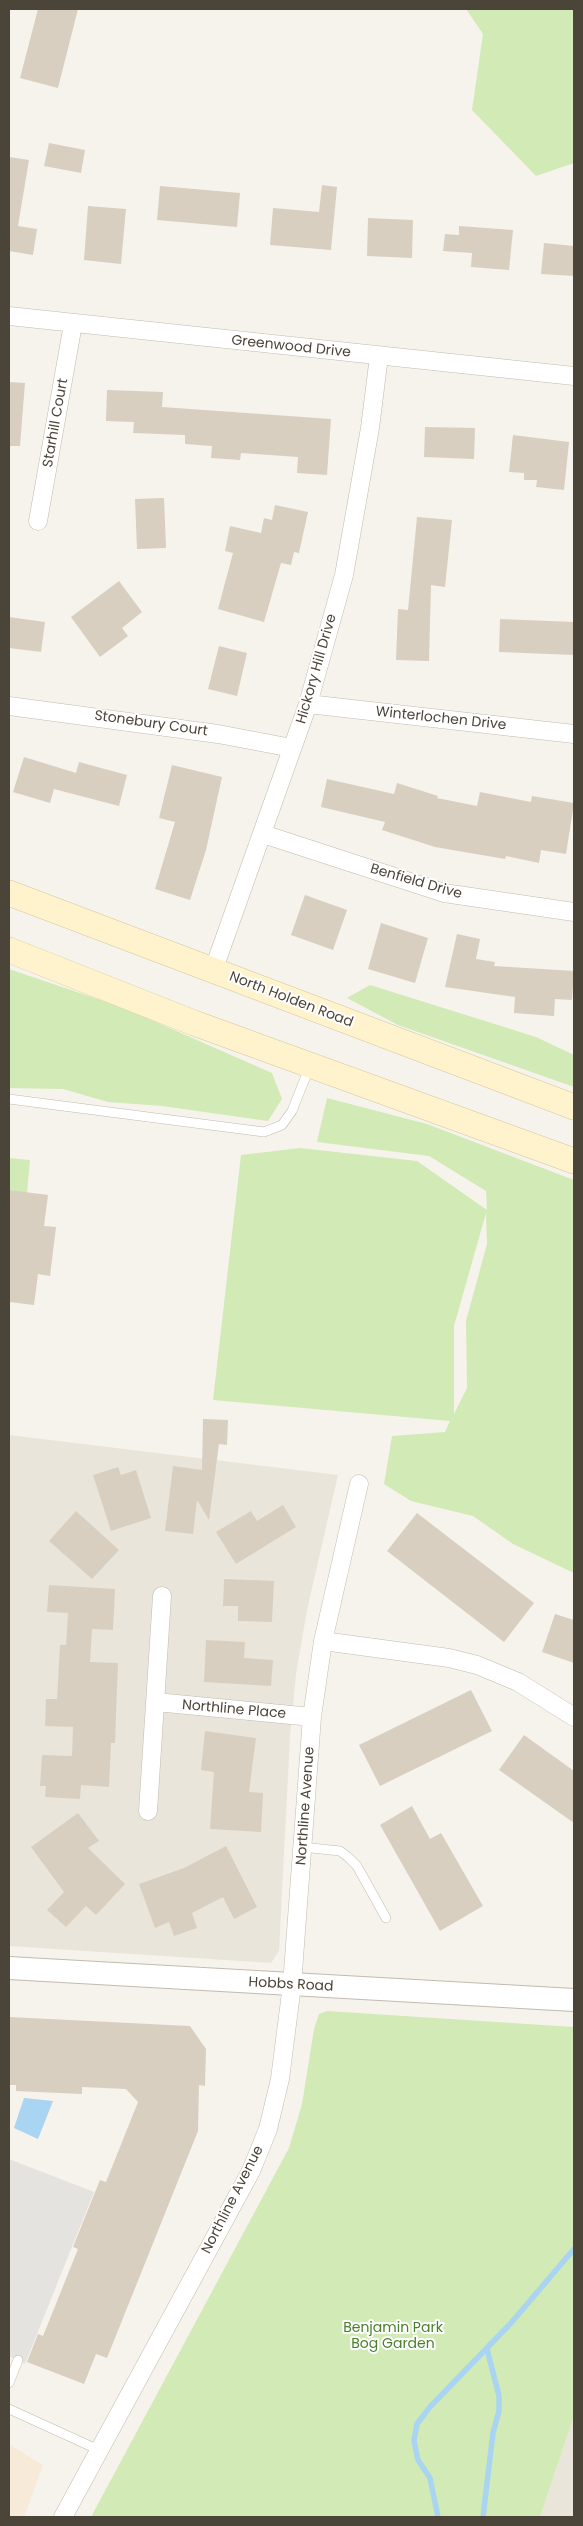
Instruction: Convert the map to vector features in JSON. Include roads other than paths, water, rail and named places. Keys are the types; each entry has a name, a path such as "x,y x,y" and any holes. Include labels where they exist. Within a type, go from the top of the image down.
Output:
{"main road":[{"name":"North Holden Road","path":"9,893 574,1106"},
{"path":"9,950 194,1023 574,1161"}],"street":[{"name":"Greenwood Drive","path":"9,316 574,376"},
{"name":"Starhill Court","path":"38,521 73,324"},
{"name":"Hickory Hill Drive","path":"213,971 308,704 344,575 370,428 379,356"},
{"name":"Winterlochen Drive","path":"308,704 574,734"},
{"name":"Stonebury Court","path":"9,706 218,734 292,748"},
{"name":"Benfield Drive","path":"263,834 444,893 574,912"},
{"name":"Northline Avenue","path":"63,2517 251,2171 268,2129 280,2079 292,1985 312,1717 323,1641 359,1484"},
{"path":"148,1812 162,1596"},
{"path":"323,1641 449,1658 477,1666 518,1682 574,1717"},
{"name":"Northline Place","path":"156,1702 312,1717"},
{"name":"Hobbs Road","path":"9,1968 574,2000"}],"lane":[{"path":"9,1099 264,1132 282,1126 292,1111 311,1065"},
{"path":"302,1847 340,1851 348,1857 357,1866 386,1918"},
{"path":"9,2383 18,2360"},
{"path":"9,2409 99,2450"}],"water":[{"path":"24,2098 53,2101 38,2139 14,2128"}],"waterway":[{"path":"438,2517 430,2478 418,2460 414,2441 417,2424 430,2407 511,2323 574,2249"},
{"path":"483,2517 493,2433 499,2411 499,2396 487,2349"}],"park label":[{"name":"Benjamin Park Bog Garden","path":"393,2336"}]}
